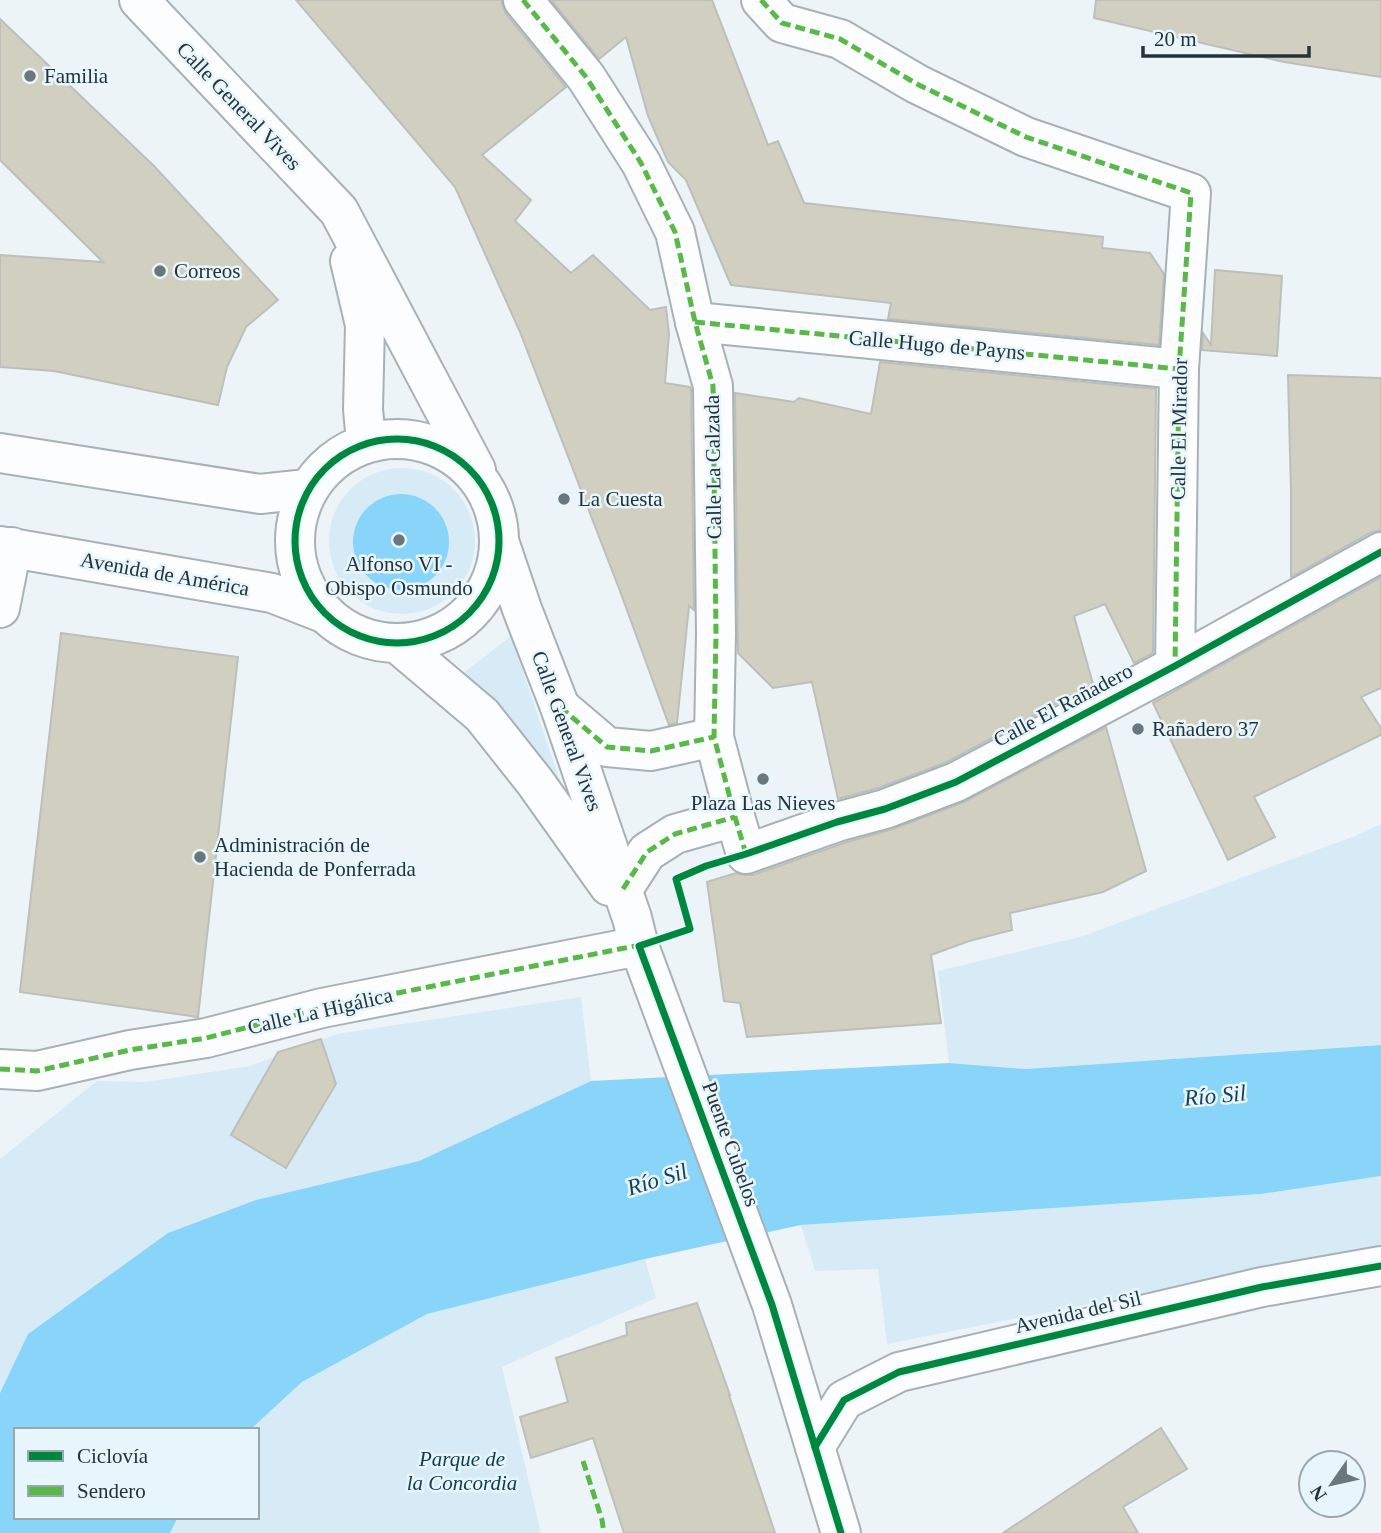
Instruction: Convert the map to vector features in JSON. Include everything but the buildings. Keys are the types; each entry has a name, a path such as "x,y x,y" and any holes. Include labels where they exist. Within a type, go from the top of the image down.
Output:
{"street":[{"name":"Calle General Vives","path":"139,0 340,211 484,485"},
{"name":"Calle La Calzada","path":"523,0 586,77 641,163 675,232 695,322 713,386 716,634 714,737 746,854"},
{"name":"Calle El Mirador","path":"761,0 782,23 840,39 916,84 1026,137 1191,193 1179,369 1175,666"},
{"path":"340,211 365,325 363,409 366,442"},
{"name":"Calle Hugo de Payns","path":"695,322 1179,369"},
{"path":"411,438 436,445 457,457 484,485 496,511 500,544 491,583 475,608 451,629 428,639 398,644 355,635 326,614 302,581 294,546 298,513 307,489 334,459 366,442 411,438"},
{"path":"0,453 260,494 307,489"},
{"name":"Calle General Vives","path":"500,544 522,610 560,707 658,994"},
{"path":"0,608 6,547"},
{"name":"Avenida de América","path":"6,547 272,593 326,614"},
{"name":"Calle El Rañadero","path":"746,854 837,822 885,809 956,782 1175,666 1381,552"},
{"name":"Calle General Vives","path":"398,644 482,715 535,782 631,918"},
{"path":"560,707 607,747 651,751 714,737"},
{"path":"631,918 647,852 675,834 735,817"},
{"name":"Calle La Higálica","path":"0,1069 37,1070 130,1050 206,1038 322,1008 631,918"},
{"name":"Puente Cubelos","path":"658,994 772,1305 841,1533"},
{"name":"Avenida del Sil","path":"816,1447 844,1400 899,1372 1262,1287 1381,1266"}],"green space":[{"path":"402,468 430,474 453,490 469,513 475,541 469,569 453,592 430,608 402,614 374,608 351,592 335,569 329,541 335,513 351,490 374,474"},
{"path":"511,636 562,787 504,712 491,698 461,675"},
{"path":"1381,824 1381,1045 1026,1069 949,1063 938,971 1083,936"},
{"path":"581,997 591,1081 419,1161 256,1200 28,1334 0,1393 0,1159 97,1081 146,1082 250,1066 337,1034"},
{"path":"1381,1176 1381,1246 887,1344 878,1269 815,1271 801,1225 1261,1194"},
{"name":"Parque de la Concordia","path":"645,1259 656,1298 502,1367 541,1533 170,1533 177,1519 259,1519 259,1428 252,1428 302,1382 427,1314"}],"water":[{"path":"401,494 419,498 435,508 445,524 449,542 445,560 435,576 419,586 401,590 383,586 367,576 357,560 353,542 357,524 367,508 383,498"},
{"name":"Río Sil","path":"1381,1045 1381,1176 1261,1194 801,1225 645,1259 427,1314 302,1382 252,1428 14,1428 14,1519 177,1519 170,1533 0,1533 0,1393 28,1334 168,1233 256,1200 419,1161 591,1081 949,1063 1026,1069"}],"marked path":[{"path":"523,0 586,77 641,163 675,232 695,322 713,386 716,634 714,737 746,854"},
{"path":"761,0 782,23 840,39 917,84 1026,137 1191,193 1179,369 1175,666"},
{"path":"695,322 1179,369"},
{"path":"560,707 607,747 651,751 714,737"},
{"path":"623,889 647,852 675,834 735,817"},
{"path":"0,1069 37,1071 130,1050 206,1038 322,1008 645,944"},
{"path":"583,1461 604,1533"}],"cycle path":[{"path":"397,439 436,447 454,456 469,469 482,484 491,502 499,541 491,580 482,598 469,613 454,626 436,635 397,643 358,635 340,626 325,613 312,598 303,580 295,541 303,502 312,484 325,469 340,456 358,447 397,439"},
{"path":"841,1533 772,1305 639,946 690,929 676,879 706,866 837,822 885,809 956,782 1175,666 1381,552"},
{"path":"815,1447 844,1400 899,1372 1262,1287 1381,1266"}],"place":[{"name":"Familia","path":"30,76"},
{"name":"Correos","path":"160,271"},
{"name":"La Cuesta","path":"564,499"},
{"name":"Alfonso VI - Obispo Osmundo","path":"399,540"},
{"name":"Rañadero 37","path":"1138,729"},
{"name":"Plaza Las Nieves","path":"763,779"},
{"name":"Administración de Hacienda de Ponferrada","path":"200,857"}]}
